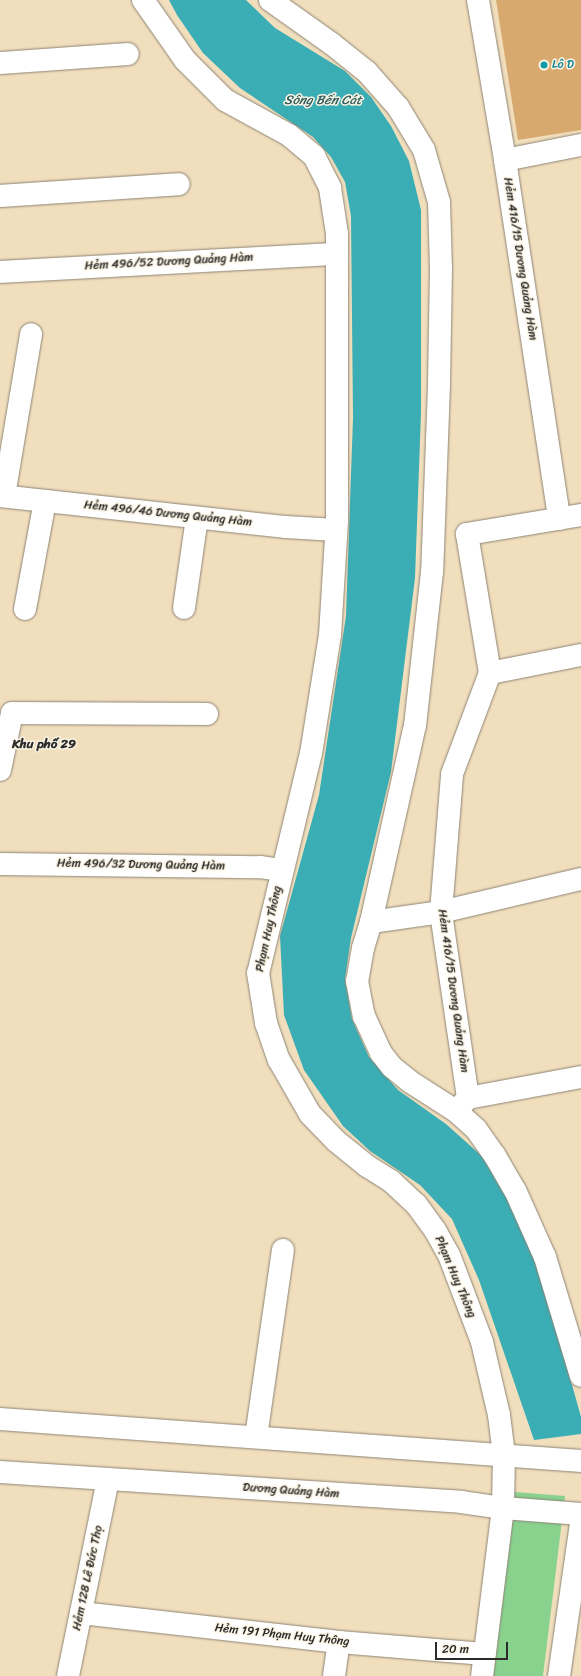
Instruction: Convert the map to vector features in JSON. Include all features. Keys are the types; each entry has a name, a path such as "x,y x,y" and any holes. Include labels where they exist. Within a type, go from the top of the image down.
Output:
{"street":[{"name":"Phạm Huy Thông","path":"143,0 185,60 225,100 289,135 314,156 330,188 337,234 336,530 330,635 311,753 258,973 266,1023 279,1060 310,1114 336,1141 366,1166 391,1181 416,1204 435,1230 449,1255 482,1342 499,1415 504,1455 503,1508 482,1676"},
{"path":"270,0 332,44 367,72 398,107 424,150 439,202 441,268 439,385 432,572 415,725 371,922 363,948 357,981 364,1016 382,1053 392,1067 409,1081 462,1104 581,1077"},
{"name":"Hẻm 416/15 Dương Quảng Hàm","path":"478,0 505,160 559,519"},
{"path":"0,63 128,54"},
{"path":"505,160 581,145"},
{"path":"0,196 179,184"},
{"name":"Hẻm 496/52 Dương Quảng Hàm","path":"0,272 337,254"},
{"path":"2,496 31,334"},
{"name":"Hẻm 496/46 Dương Quảng Hàm","path":"2,496 197,518 286,527 336,530"},
{"path":"25,610 45,501"},
{"path":"581,515 467,534 490,673 581,655"},
{"path":"184,608 197,518"},
{"name":"Hẻm 416/15 Dương Quảng Hàm","path":"462,1104 441,912 452,774 490,673"},
{"path":"0,770 12,713 207,714"},
{"name":"Hẻm 496/32 Dương Quảng Hàm","path":"0,864 260,867 282,870"},
{"path":"371,922 441,912 581,879"},
{"path":"462,1104 476,1129 495,1156 532,1226 545,1257 581,1376"},
{"path":"256,1437 284,1250"},
{"path":"0,1418 581,1461"},
{"name":"Dương Quảng Hàm","path":"0,1472 461,1502 503,1508 581,1514"},
{"name":"Hẻm 128 Lê Đức Thọ","path":"68,1676 108,1480"},
{"path":"559,1676 581,1524"},
{"name":"Hẻm 191 Phạm Huy Thông","path":"81,1613 339,1642 485,1654"},
{"path":"334,1676 339,1642"}],"green space":[{"path":"514,1492 565,1496 543,1676 490,1676"}],"water":[{"name":"Sông Bến Cát","path":"169,0 246,0 275,28 345,71 371,97 391,126 409,161 421,210 421,413 415,578 391,772 351,938 345,979 352,1019 369,1057 398,1090 446,1124 484,1158 512,1199 532,1241 581,1417 581,1434 534,1440 479,1280 452,1219 420,1185 370,1151 343,1126 304,1070 284,1015 280,936 319,795 346,616 353,418 351,216 345,182 331,157 313,137 240,88 203,53 177,15"}],"building":[{"name":"Lô D","path":"496,0 581,0 581,130 518,140"}],"place":[{"name":"Lô D","path":"544,65"}],"district":[{"name":"Khu phố 29","path":"44,744"}]}
